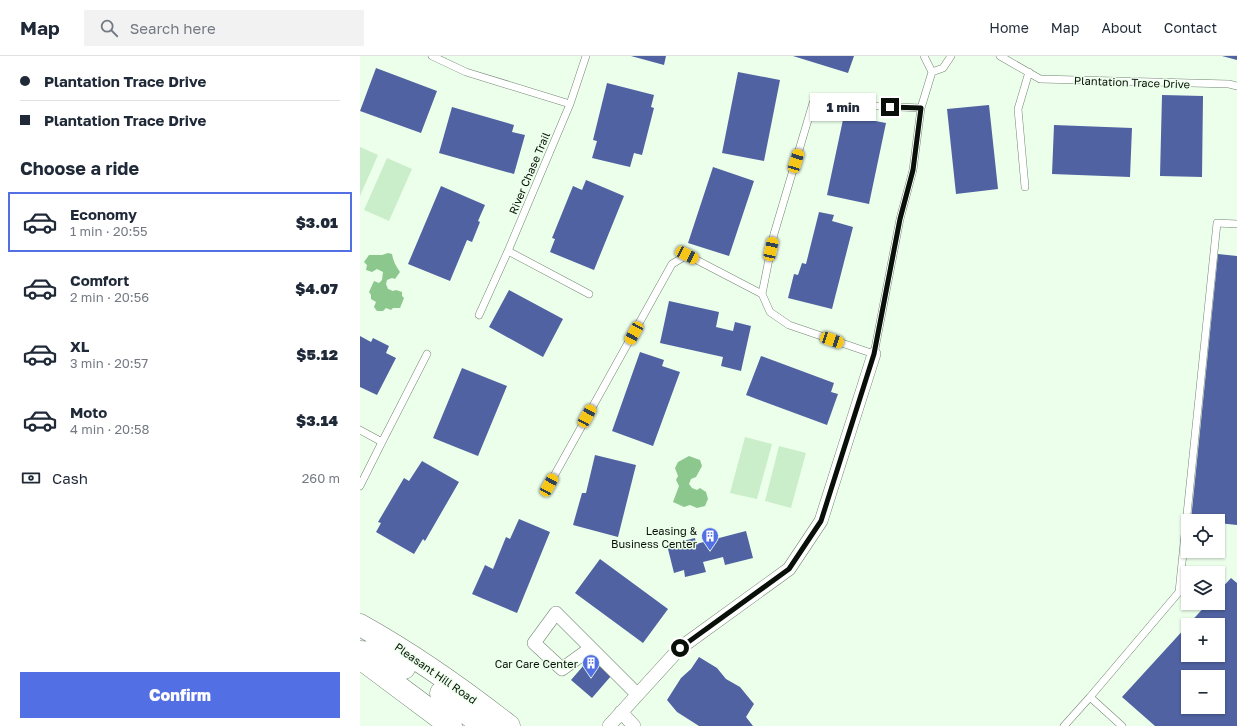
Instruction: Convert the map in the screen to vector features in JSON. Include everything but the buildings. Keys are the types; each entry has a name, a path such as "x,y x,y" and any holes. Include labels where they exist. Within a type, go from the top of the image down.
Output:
{"highway":[{"name":"Pleasant Hill Road","path":"360,625 387,640 483,706 509,726"},
{"path":"360,652 385,654 483,726"},
{"path":"360,658 451,726"}],"street":[{"path":"609,726 680,648 789,569 821,521 874,354"},
{"path":"592,648 562,668 534,643 556,613 592,648 637,694"},
{"path":"621,712 634,726"}],"lane":[{"path":"432,56 466,72 570,104"},
{"name":"River Chase Trail","path":"479,315 508,251 570,104 586,56"},
{"path":"921,108 813,103 774,234 762,294 770,312 789,325 874,354 900,219 913,170 921,108 932,72 924,56"},
{"path":"932,72 943,68 951,56"},
{"name":"Plantation Trace Drive","path":"1000,56 1040,79 1228,84 1237,86"},
{"path":"1025,187 1018,109 1029,72"},
{"path":"1064,726 1179,592 1217,223 1237,224"},
{"path":"508,251 589,294"},
{"path":"549,487 672,264 687,255 762,294"},
{"path":"360,486 427,354"},
{"path":"360,430 382,442"},
{"path":"1090,697 1122,726"}],"shaded area":[{"path":"360,147 378,155 360,196"},
{"path":"387,158 412,169 389,221 364,210"},
{"path":"388,253 392,254 400,272 395,279 392,278 387,280 386,284 388,289 402,292 402,296 404,298 400,308 393,308 391,310 386,308 383,311 377,311 374,307 376,302 371,299 369,292 374,281 379,283 382,280 383,272 377,269 372,272 366,270 367,265 364,262 369,255 382,255"},
{"path":"745,437 772,444 757,499 730,493"},
{"path":"779,446 806,453 791,508 765,501"},
{"path":"689,456 700,460 702,466 696,477 691,479 689,484 692,488 697,490 700,488 706,492 708,499 705,506 697,508 690,505 684,507 673,502 679,486 676,480 678,476 675,468 678,462"}],"place":[{"name":"Leasing & Business Center","path":"710,551"},
{"name":"Car Care Center","path":"591,678"}],"route":[{"path":"680,648 789,569 821,521 874,354 900,219 913,170 921,108 890,107"}]}
